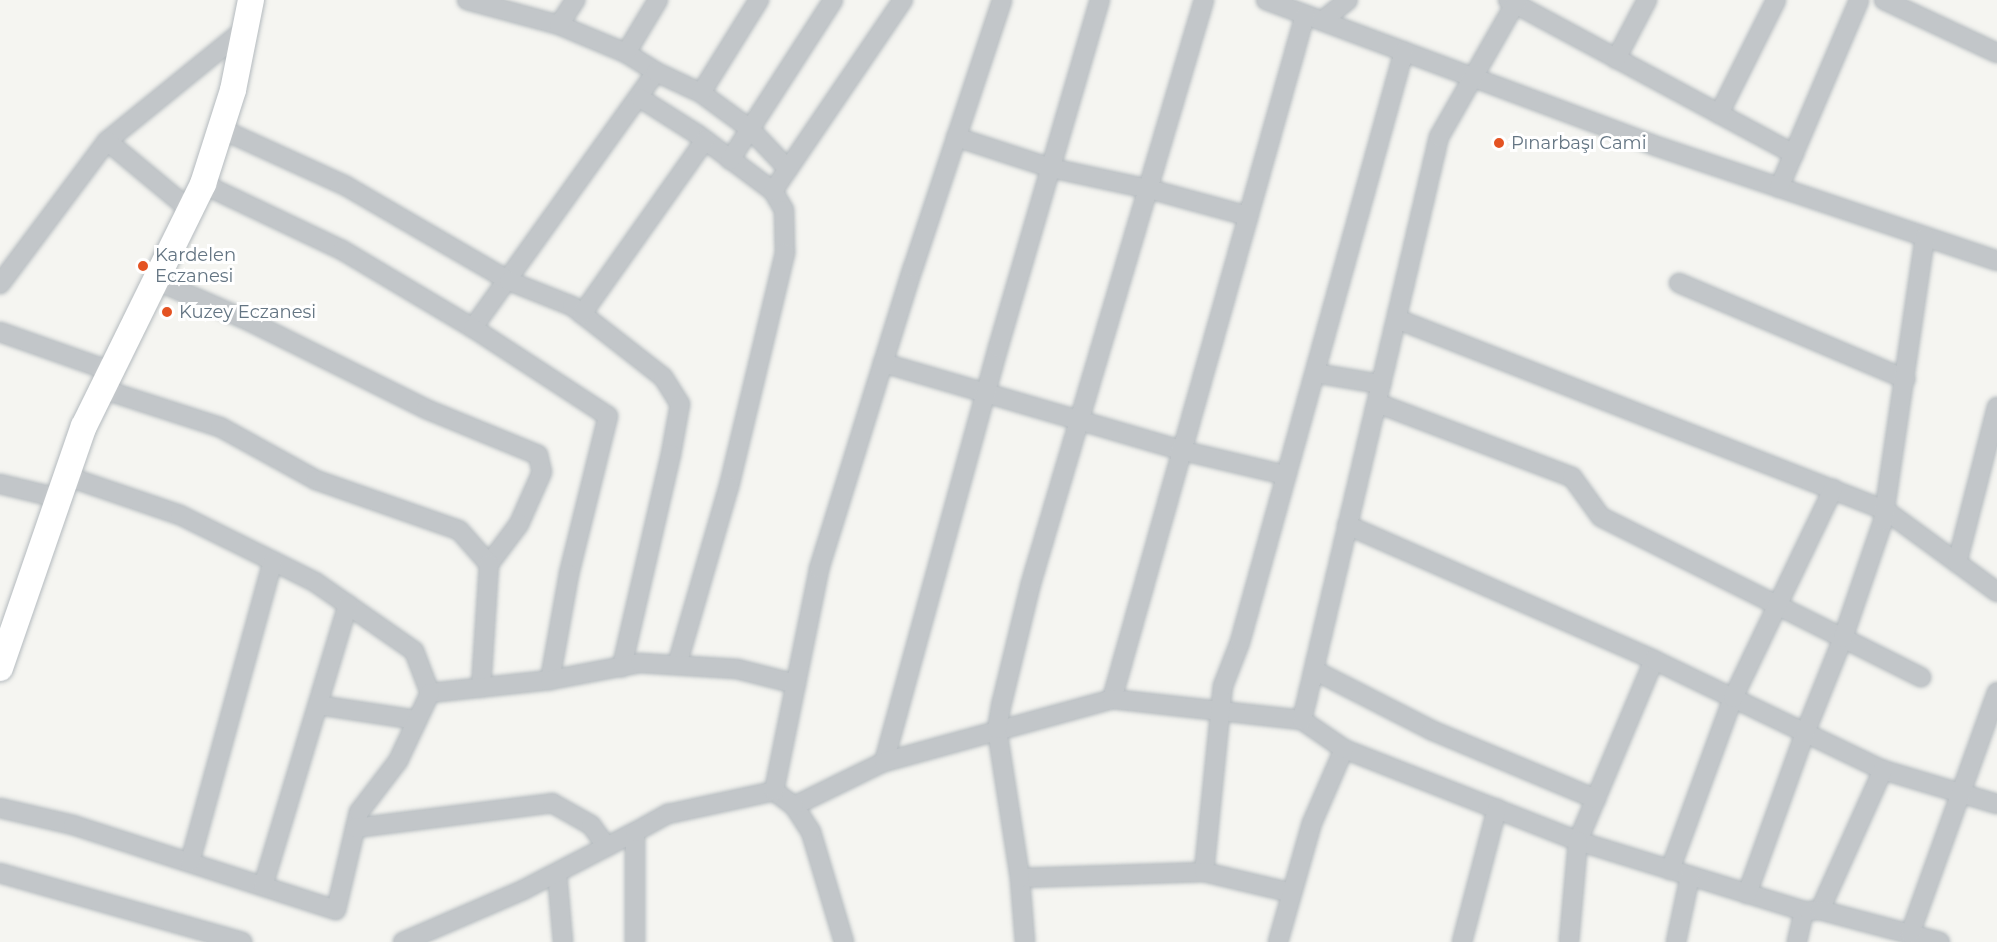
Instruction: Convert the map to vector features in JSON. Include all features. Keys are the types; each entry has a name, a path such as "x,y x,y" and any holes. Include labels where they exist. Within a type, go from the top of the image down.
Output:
{"main road":[{"path":"0,668 84,426 203,184 233,90 251,0"}],"street":[{"path":"468,0 559,25 626,53 656,72 701,93 750,129 788,169"},
{"path":"559,25 575,0"},
{"path":"626,53 658,0"},
{"path":"701,93 759,0"},
{"path":"730,160 833,0"},
{"path":"773,191 903,0"},
{"path":"774,791 819,569 883,363 1002,0"},
{"path":"884,762 986,394 1100,0"},
{"path":"1025,942 1020,878 997,729 1031,583 1204,0"},
{"path":"1268,0 1653,145 1997,261"},
{"path":"1112,699 1180,450 1248,216 1314,18 1348,0"},
{"path":"1616,59 1647,0"},
{"path":"1719,114 1776,0"},
{"path":"1779,188 1859,0"},
{"path":"1884,0 1997,53"},
{"path":"1302,720 1439,137 1513,1 1794,154"},
{"path":"0,284 107,141 246,28"},
{"path":"1204,872 1223,686 1240,642 1404,51"},
{"path":"473,328 640,98 656,72"},
{"path":"640,98 705,140 773,191 784,210 785,253 729,486 677,665"},
{"path":"221,129 346,186 508,281 572,306 663,377 680,404 671,454 622,667"},
{"path":"956,137 1051,168 1149,189 1248,216"},
{"path":"582,314 705,140"},
{"path":"107,141 190,210"},
{"path":"203,184 342,250 473,328 608,416 569,574 550,680"},
{"path":"1747,894 1805,733 1844,638 1885,510 1925,237"},
{"path":"155,280 251,322 426,409 538,455 542,472 519,524 489,564 481,688"},
{"path":"1679,283 1905,379"},
{"path":"1396,319 1885,510 1997,592"},
{"path":"0,332 106,380 220,427 316,480 459,530 489,564"},
{"path":"883,363 1180,450 1286,475"},
{"path":"1315,373 1381,384"},
{"path":"1377,403 1572,477 1601,517 1921,677"},
{"path":"1957,563 1997,406"},
{"path":"0,484 62,487 180,515 315,582 414,651 430,693 398,761 359,812 336,910 74,825 0,808"},
{"path":"1670,870 1733,698 1833,489"},
{"path":"1347,525 1654,660 1883,770 1997,804"},
{"path":"190,862 273,561"},
{"path":"263,886 348,605"},
{"path":"1569,942 1578,842 1654,660"},
{"path":"430,693 550,680 640,663 737,669 796,684"},
{"path":"1314,670 1431,730 1596,799"},
{"path":"1910,934 1997,692"},
{"path":"794,806 884,762 1112,699 1219,713 1302,720 1344,749 1578,842 1747,894 1940,942"},
{"path":"318,705 417,720"},
{"path":"1278,942 1312,823 1344,749"},
{"path":"1797,942 1883,770"},
{"path":"403,942 556,873 668,814 774,791 794,806 810,832 844,942"},
{"path":"356,828 552,802 591,825 607,847"},
{"path":"1462,942 1497,809"},
{"path":"635,832 635,942"},
{"path":"1020,878 1204,872 1292,893"},
{"path":"0,873 242,942"},
{"path":"556,873 563,942"},
{"path":"1676,942 1690,876"}],"place":[{"name":"Pınarbaşı Cami","path":"1499,143"},
{"name":"Kardelen Eczanesi","path":"143,266"},
{"name":"Kuzey Eczanesi","path":"167,312"}]}
